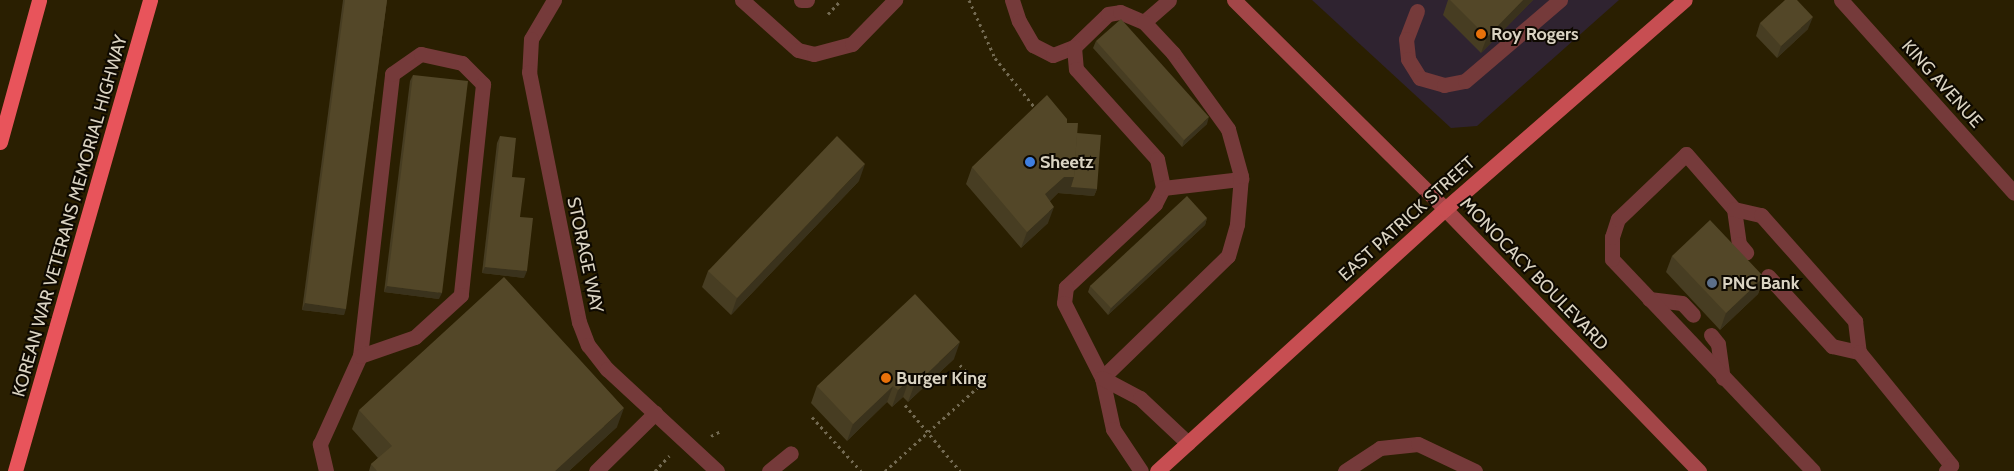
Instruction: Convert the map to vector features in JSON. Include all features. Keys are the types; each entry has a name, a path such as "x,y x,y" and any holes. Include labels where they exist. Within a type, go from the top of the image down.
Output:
{"highway":[{"path":"0,142 39,0"},
{"name":"KOREAN WAR VETERANS MEMORIAL HIGHWAY","path":"15,471 152,0"}],"main road":[{"name":"MONOCACY BOULEVARD","path":"1234,0 1445,209 1699,471"},
{"name":"EAST PATRICK STREET","path":"1157,471 1445,209 1685,0"}],"street":[{"name":"STORAGE WAY","path":"554,0 532,39 529,72 579,322 588,344 607,369 717,471"},
{"path":"742,0 798,50 814,54 852,44 895,0"},
{"path":"801,0 807,0"},
{"path":"1012,0 1019,21 1034,44 1053,55 1074,47 1108,14 1120,12 1144,22 1173,53 1228,129 1241,179 1237,224 1228,256 1102,378"},
{"path":"1144,22 1168,0"},
{"path":"1417,11 1406,40 1408,59 1420,78 1444,85 1466,81 1560,0"},
{"name":"KING AVENUE","path":"1841,0 2014,193"},
{"path":"1074,47 1076,69 1158,159 1163,188 1155,204 1066,287 1064,303 1102,378 1113,429 1141,471"},
{"path":"326,471 320,444 360,356 392,74 420,54 462,63 483,84 461,296 415,338 360,356"},
{"path":"1746,252 1739,244 1734,209 1686,154 1618,219 1612,237 1612,259 1813,471"},
{"path":"1163,188 1241,179"},
{"path":"1734,209 1761,215 1855,321 1859,352 1951,465 1946,471"},
{"path":"1768,276 1832,346 1859,352"},
{"path":"1649,299 1682,303 1692,315"},
{"path":"1711,335 1718,344 1723,378"},
{"path":"1102,378 1140,398 1188,443"},
{"path":"596,471 654,413"},
{"path":"1345,471 1380,448 1418,444 1475,471"},
{"path":"769,471 791,453"}],"path":[{"path":"828,14 841,0"},
{"path":"969,0 995,58 1036,109 1044,107"},
{"path":"885,471 979,386 958,362"},
{"path":"905,406 960,471"},
{"path":"812,417 861,471"}],"shaded area":[{"path":"1312,0 1619,0 1477,126 1451,128"}],"building":[{"path":"345,0 387,0 346,309 305,303"},
{"path":"1450,0 1523,0 1487,37"},
{"path":"1785,0 1797,0 1813,17 1781,46 1760,23"},
{"path":"1121,19 1209,117 1184,140 1096,41"},
{"path":"413,75 468,81 442,293 387,286"},
{"name":"Sheetz","path":"1047,95 1067,119 1067,123 1078,123 1074,177 1064,177 1045,194 1054,207 1027,232 972,167"},
{"path":"1077,133 1101,135 1097,189 1071,187 1074,177"},
{"path":"500,136 516,138 512,177 525,178 520,217 533,218 527,271 485,267"},
{"path":"837,136 865,164 737,298 708,271"},
{"path":"1187,196 1207,218 1111,308 1090,286"},
{"name":"PNC Bank","path":"1710,220 1764,277 1726,313 1672,256"},
{"path":"504,277 624,408 555,471 377,471 371,464 392,446 359,410"},
{"name":"Burger King","path":"915,294 960,342 914,386 909,380 898,390 893,386 853,424 817,386"}],"place":[{"name":"Roy Rogers","path":"1481,34"},
{"name":"Sheetz","path":"1030,162"},
{"name":"PNC Bank","path":"1712,283"},
{"name":"Burger King","path":"886,378"}]}
